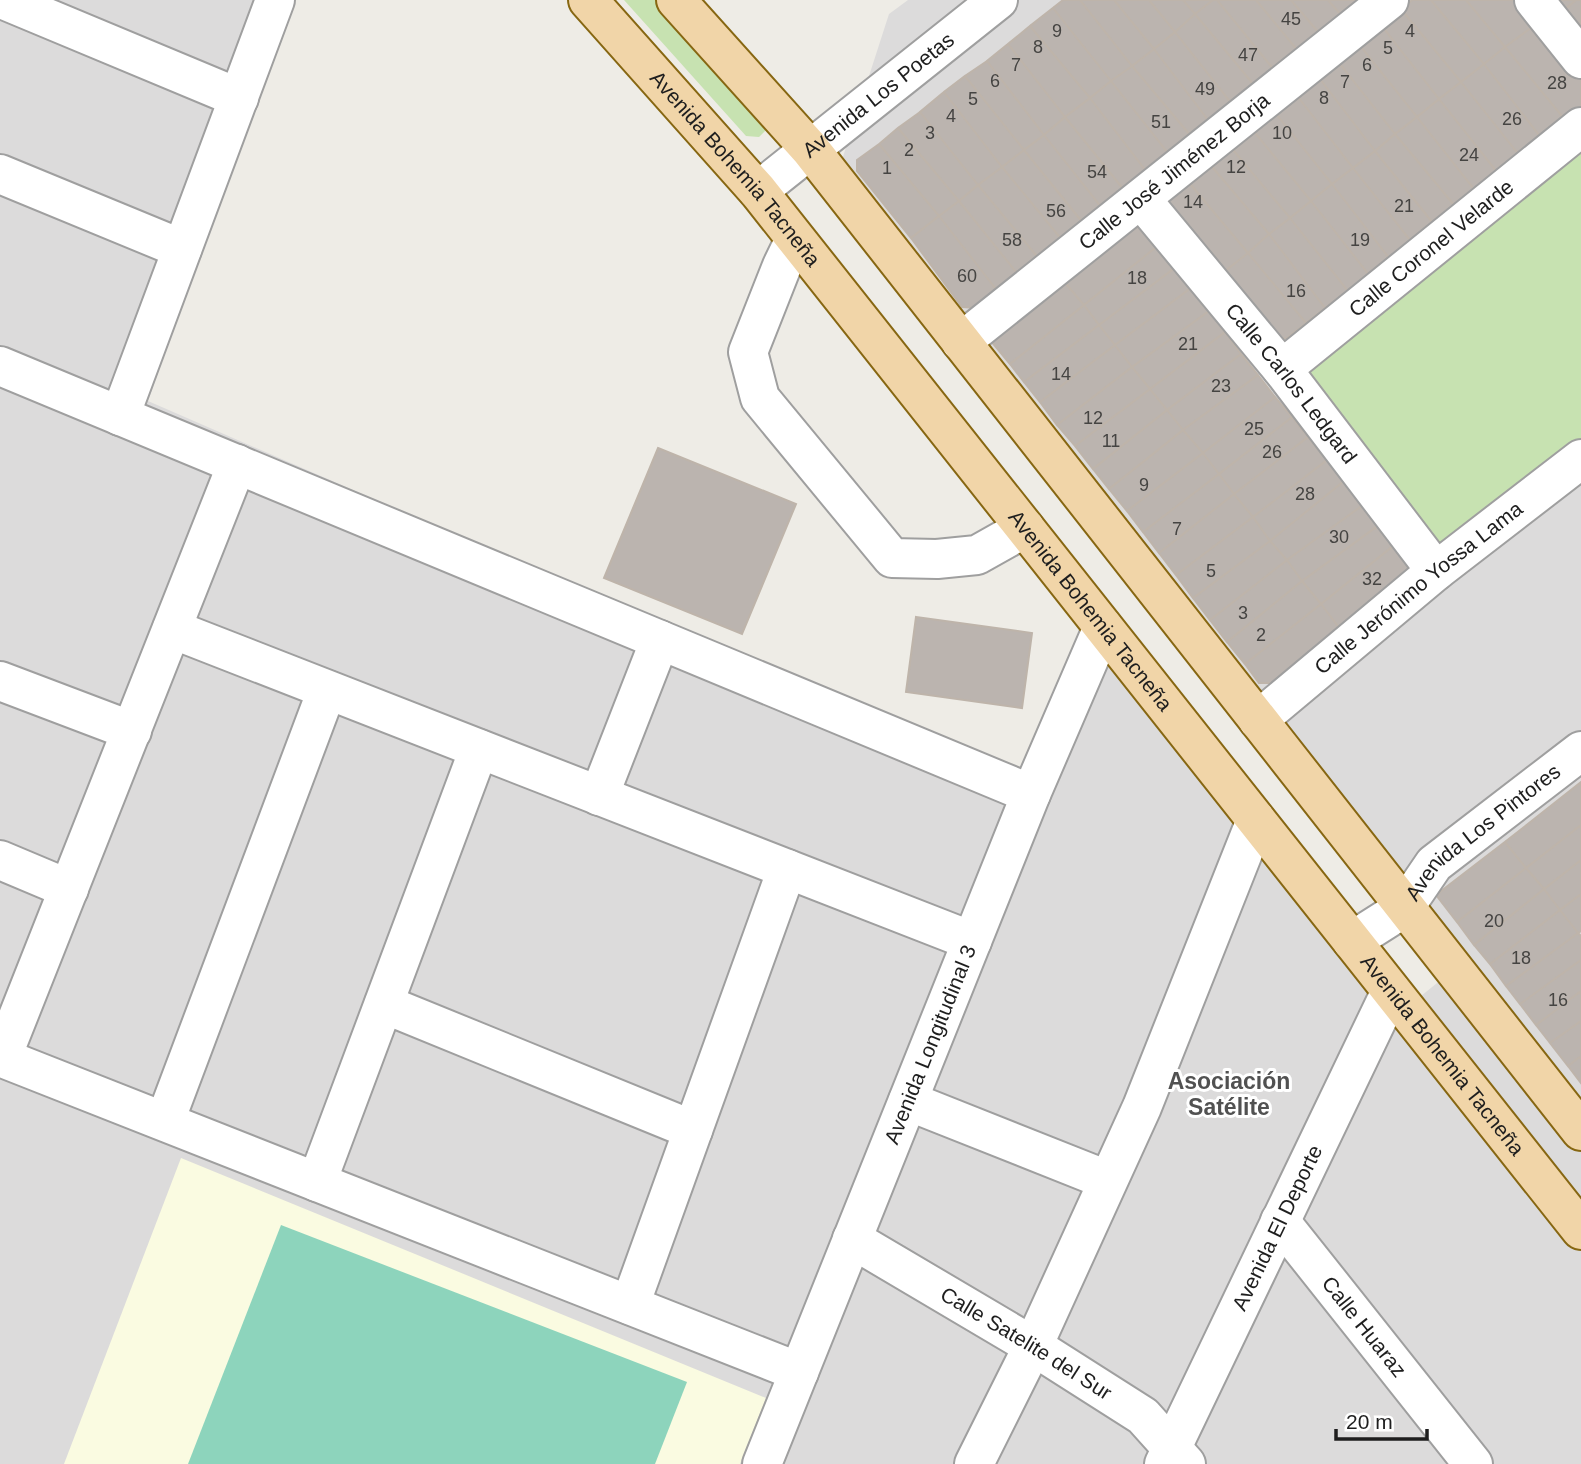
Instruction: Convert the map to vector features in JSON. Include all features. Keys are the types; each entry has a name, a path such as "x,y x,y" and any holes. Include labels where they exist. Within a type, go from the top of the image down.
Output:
{"main road":[{"name":"Avenida Bohemia Tacneña","path":"588,0 758,191 1581,1230"},
{"path":"676,0 810,149 1581,1131"}],"street":[{"path":"4,0 239,98"},
{"path":"120,416 275,0"},
{"name":"Avenida Los Poetas","path":"758,191 998,0"},
{"name":"Calle José Jiménez Borja","path":"961,342 1389,0"},
{"path":"1534,0 1581,59"},
{"name":"Calle Coronel Velarde","path":"1282,369 1581,127"},
{"path":"0,174 182,249"},
{"name":"Calle Carlos Ledgard","path":"1141,199 1282,369 1436,571"},
{"path":"795,239 748,352 760,398 892,558 937,559 977,555 1025,528"},
{"path":"0,366 1031,794"},
{"name":"Calle Jerónimo Yossa Lama","path":"1258,720 1436,571 1581,459"},
{"path":"237,464 1,1057 799,1372"},
{"name":"Avenida Longitudinal 3","path":"762,1464 1031,794 1103,626"},
{"path":"172,629 972,942"},
{"path":"599,796 660,640"},
{"path":"0,681 132,731"},
{"path":"165,1121 327,690"},
{"path":"317,1182 479,749"},
{"name":"Avenida Los Pintores","path":"1352,941 1404,908 1434,864 1580,753"},
{"path":"974,1464 1033,1346 1142,1107 1256,820"},
{"path":"0,860 69,889"},
{"path":"630,1305 787,869"},
{"name":"Avenida El Deporte","path":"1174,1458 1280,1221 1391,990"},
{"path":"384,1004 693,1130"},
{"path":"908,1101 1107,1180"},
{"name":"Calle Huaraz","path":"1280,1221 1473,1464"},
{"name":"Calle Satelite del Sur","path":"852,1239 1033,1346 1143,1416 1174,1458"}],"shaded area":[{"path":"0,0 291,0 148,401 1028,783 1106,603 1421,996 1463,962 839,169 889,14 908,0 1581,0 1581,1464 0,1464"},
{"path":"181,1158 766,1398 740,1464 64,1464"}],"green space":[{"path":"624,0 665,0 769,127 759,137 746,136"},
{"path":"1581,152 1581,441 1447,548 1433,548 1305,385 1306,368"},
{"path":"281,1225 687,1382 655,1464 188,1464"}],"building":[{"path":"1063,0 1080,0 1132,66 1111,81 1053,8"},
{"path":"1080,0 1114,0 1154,49 1132,66"},
{"path":"1114,0 1149,0 1175,32 1154,49"},
{"path":"1149,0 1183,0 1195,14 1175,32"},
{"path":"1183,0 1213,0 1195,14"},
{"path":"1213,0 1217,0 1275,71 1254,85 1195,14"},
{"path":"1217,0 1256,0 1298,51 1275,71"},
{"path":"1256,0 1291,0 1319,33 1298,51"},
{"path":"1291,0 1328,0 1341,15 1319,33"},
{"path":"1328,0 1360,0 1341,15"},
{"path":"1412,0 1431,0 1484,64 1461,82 1401,9"},
{"path":"1431,0 1466,0 1505,47 1484,64"},
{"path":"1466,0 1516,0 1536,24 1505,47"},
{"path":"1555,0 1576,0 1563,11"},
{"path":"1576,0 1581,0 1581,30 1563,11"},
{"path":"1053,8 1111,81 1090,98 1030,26"},
{"path":"1401,9 1461,82 1439,99 1381,25"},
{"path":"1195,14 1254,85 1232,104 1175,32"},
{"path":"1536,24 1581,79 1581,109 1566,121 1505,47"},
{"path":"1381,25 1439,99 1417,117 1358,43"},
{"path":"1030,26 1090,98 1065,117 1008,44"},
{"path":"1175,32 1232,104 1208,120 1154,49"},
{"path":"1358,43 1417,117 1395,134 1337,60"},
{"path":"1008,44 1065,117 1044,135 987,61"},
{"path":"1505,47 1566,121 1542,139 1484,64"},
{"path":"1154,49 1208,120 1190,135 1132,66"},
{"path":"1337,60 1395,134 1375,151 1317,75"},
{"path":"987,61 1044,135 1024,150 965,76"},
{"path":"1484,64 1542,139 1519,155 1461,82"},
{"path":"1132,66 1190,135 1168,153 1111,81"},
{"path":"1317,75 1375,151 1353,168 1295,93"},
{"path":"965,76 1024,150 1002,167 944,92"},
{"path":"1111,81 1168,153 1146,171 1090,98"},
{"path":"1461,82 1519,155 1497,172 1439,99"},
{"path":"944,92 1002,167 978,185 920,112"},
{"path":"1295,93 1353,168 1332,184 1273,110"},
{"path":"1090,98 1146,171 1124,190 1065,117"},
{"path":"1439,99 1497,172 1474,189 1417,117"},
{"path":"1273,110 1332,184 1311,201 1251,128"},
{"path":"920,112 978,185 959,201 898,128"},
{"path":"1065,117 1124,190 1102,208 1044,135"},
{"path":"1417,117 1474,189 1454,205 1395,134"},
{"path":"898,128 959,201 939,216 879,144"},
{"path":"1251,128 1311,201 1290,218 1229,145"},
{"path":"1395,134 1454,205 1432,222 1375,151"},
{"path":"1044,135 1102,208 1083,223 1024,150"},
{"path":"879,144 939,216 911,238 857,171 857,160"},
{"path":"1229,145 1290,218 1269,234 1208,162"},
{"path":"1024,150 1083,223 1062,240 1002,167"},
{"path":"1375,151 1432,222 1410,240 1353,168"},
{"path":"1208,162 1269,234 1248,253 1186,179"},
{"path":"1002,167 1062,240 1040,260 978,185"},
{"path":"1353,168 1410,240 1389,258 1332,184"},
{"path":"1186,179 1248,253 1220,275 1168,207 1168,195"},
{"path":"1332,184 1389,258 1369,275 1311,201"},
{"path":"978,185 1040,260 1020,277 959,201"},
{"path":"959,201 1020,277 999,293 939,216"},
{"path":"1311,201 1369,275 1348,291 1290,218"},
{"path":"939,216 999,293 977,308 962,307 911,238"},
{"path":"1290,218 1348,291 1325,308 1269,234"},
{"path":"1130,225 1144,225 1160,244 1084,305 1061,278"},
{"path":"1269,234 1325,308 1306,323 1248,253"},
{"path":"1160,244 1176,267 1099,325 1084,305"},
{"path":"1248,253 1306,323 1287,338 1273,340 1220,275"},
{"path":"1176,267 1192,287 1115,345 1099,325"},
{"path":"1061,278 1084,305 1010,364 991,341"},
{"path":"1192,287 1209,311 1132,367 1115,345"},
{"path":"1084,305 1099,325 1024,382 1010,364"},
{"path":"1209,311 1225,332 1150,389 1132,367"},
{"path":"1099,325 1115,345 1040,402 1024,382"},
{"path":"1225,332 1241,354 1167,410 1150,389"},
{"path":"1115,345 1132,367 1057,425 1040,402"},
{"path":"1241,354 1258,375 1183,430 1167,410"},
{"path":"1132,367 1150,389 1075,446 1057,425"},
{"path":"1258,375 1275,397 1203,453 1183,430"},
{"path":"1150,389 1167,410 1093,469 1075,446"},
{"path":"1275,397 1292,417 1219,474 1203,453"},
{"path":"1167,410 1183,430 1109,489 1093,469"},
{"path":"1292,417 1308,437 1234,494 1219,474"},
{"path":"1183,430 1203,453 1127,511 1109,489"},
{"path":"1308,437 1327,460 1253,517 1234,494"},
{"path":"658,448 796,504 742,634 604,578"},
{"path":"1203,453 1219,474 1143,532 1127,511"},
{"path":"1327,460 1344,481 1270,541 1253,517"},
{"path":"1219,474 1234,494 1159,553 1143,532"},
{"path":"1344,481 1363,505 1287,560 1270,541"},
{"path":"1234,494 1253,517 1176,575 1159,553"},
{"path":"1363,505 1379,525 1302,581 1287,560"},
{"path":"1253,517 1270,541 1193,598 1176,575"},
{"path":"1379,525 1393,546 1321,604 1302,581"},
{"path":"1270,541 1287,560 1210,620 1193,598"},
{"path":"1393,546 1408,564 1408,575 1341,630 1321,604"},
{"path":"1287,560 1302,581 1227,642 1210,620"},
{"path":"1302,581 1321,604 1245,664 1227,642"},
{"path":"1321,604 1341,630 1273,683 1259,683 1245,664"},
{"path":"916,617 1032,633 1022,708 906,692"},
{"path":"1581,782 1581,825 1526,868 1505,842"},
{"path":"1581,825 1581,860 1544,889 1526,868"},
{"path":"1505,842 1526,868 1457,922 1436,895"},
{"path":"1581,860 1581,894 1560,910 1544,889"},
{"path":"1526,868 1544,889 1474,945 1457,922"},
{"path":"1544,889 1560,910 1490,964 1474,945"},
{"path":"1581,894 1581,931 1578,933 1560,910"},
{"path":"1560,910 1578,933 1506,986 1490,964"},
{"path":"1578,933 1581,936 1581,960 1520,1004 1506,986"},
{"path":"1581,960 1581,991 1536,1025 1520,1004"},
{"path":"1581,991 1581,1021 1550,1043 1536,1025"},
{"path":"1581,1021 1581,1056 1568,1066 1550,1043"},
{"path":"1581,1056 1581,1083 1568,1066"}],"district":[{"name":"Asociación Satélite","path":"1229,1094"}]}
